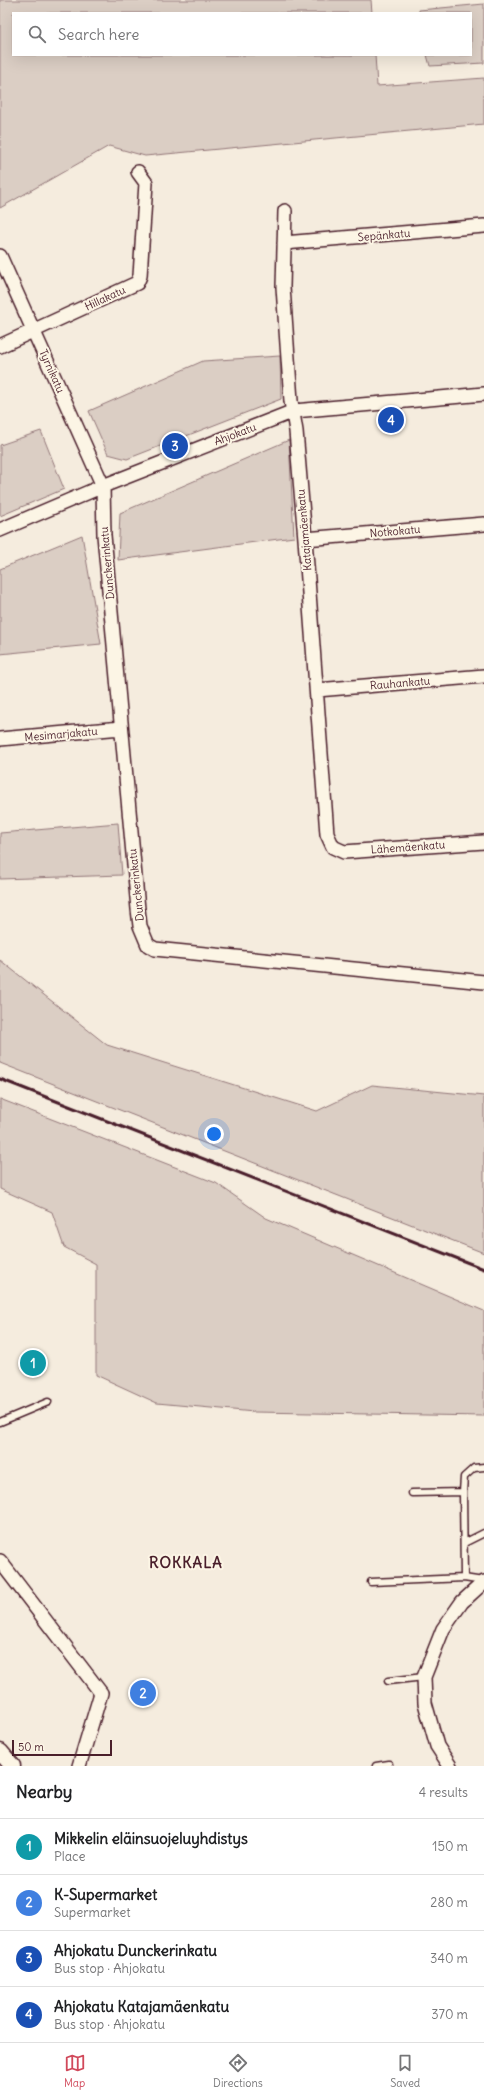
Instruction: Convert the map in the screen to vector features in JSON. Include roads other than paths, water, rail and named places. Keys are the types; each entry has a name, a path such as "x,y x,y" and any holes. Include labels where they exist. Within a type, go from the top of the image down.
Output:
{"street":[{"name":"Hillakatu","path":"34,330 137,283 140,276 146,183 138,172"},
{"name":"Katajamäenkatu","path":"285,211 283,287 305,539 327,834 333,848"},
{"name":"Sepänkatu","path":"284,243 484,226"},
{"name":"Tyrnikatu","path":"0,256 103,486"},
{"path":"0,346 34,330"},
{"name":"Ahjokatu","path":"0,530 103,486 294,411 484,394"},
{"name":"Dunckerinkatu","path":"103,486 104,535 140,926 148,945 155,949 484,982"},
{"name":"Notkokatu","path":"305,539 484,524"},
{"name":"Rauhankatu","path":"317,690 484,676"},
{"name":"Mesimarjakatu","path":"0,739 121,728"},
{"name":"Lähemäenkatu","path":"333,848 344,852 484,842"},
{"path":"0,1561 100,1693 79,1766"},
{"path":"450,1766 437,1746 425,1703 424,1677 443,1629 462,1602 484,1582"},
{"path":"0,1752 12,1766"}],"lane":[{"path":"0,1422 48,1402"},
{"path":"464,1578 464,1477 474,1468 484,1467"},
{"path":"412,1493 463,1492"},
{"path":"464,1542 484,1533"},
{"path":"371,1582 464,1578 484,1582"},
{"path":"388,1682 424,1677"},
{"path":"376,1766 389,1764"}],"railway":[{"path":"0,1079 484,1269"}],"place":[{"name":"Ahjokatu Katajamäenkatu","path":"391,420"},
{"name":"Ahjokatu Dunckerinkatu","path":"175,446"},
{"name":"Mikkelin eläinsuojeluyhdistys","path":"33,1363"},
{"name":"K-Supermarket","path":"143,1693"}],"district":[{"name":"ROKKALA","path":"186,1562"}]}
